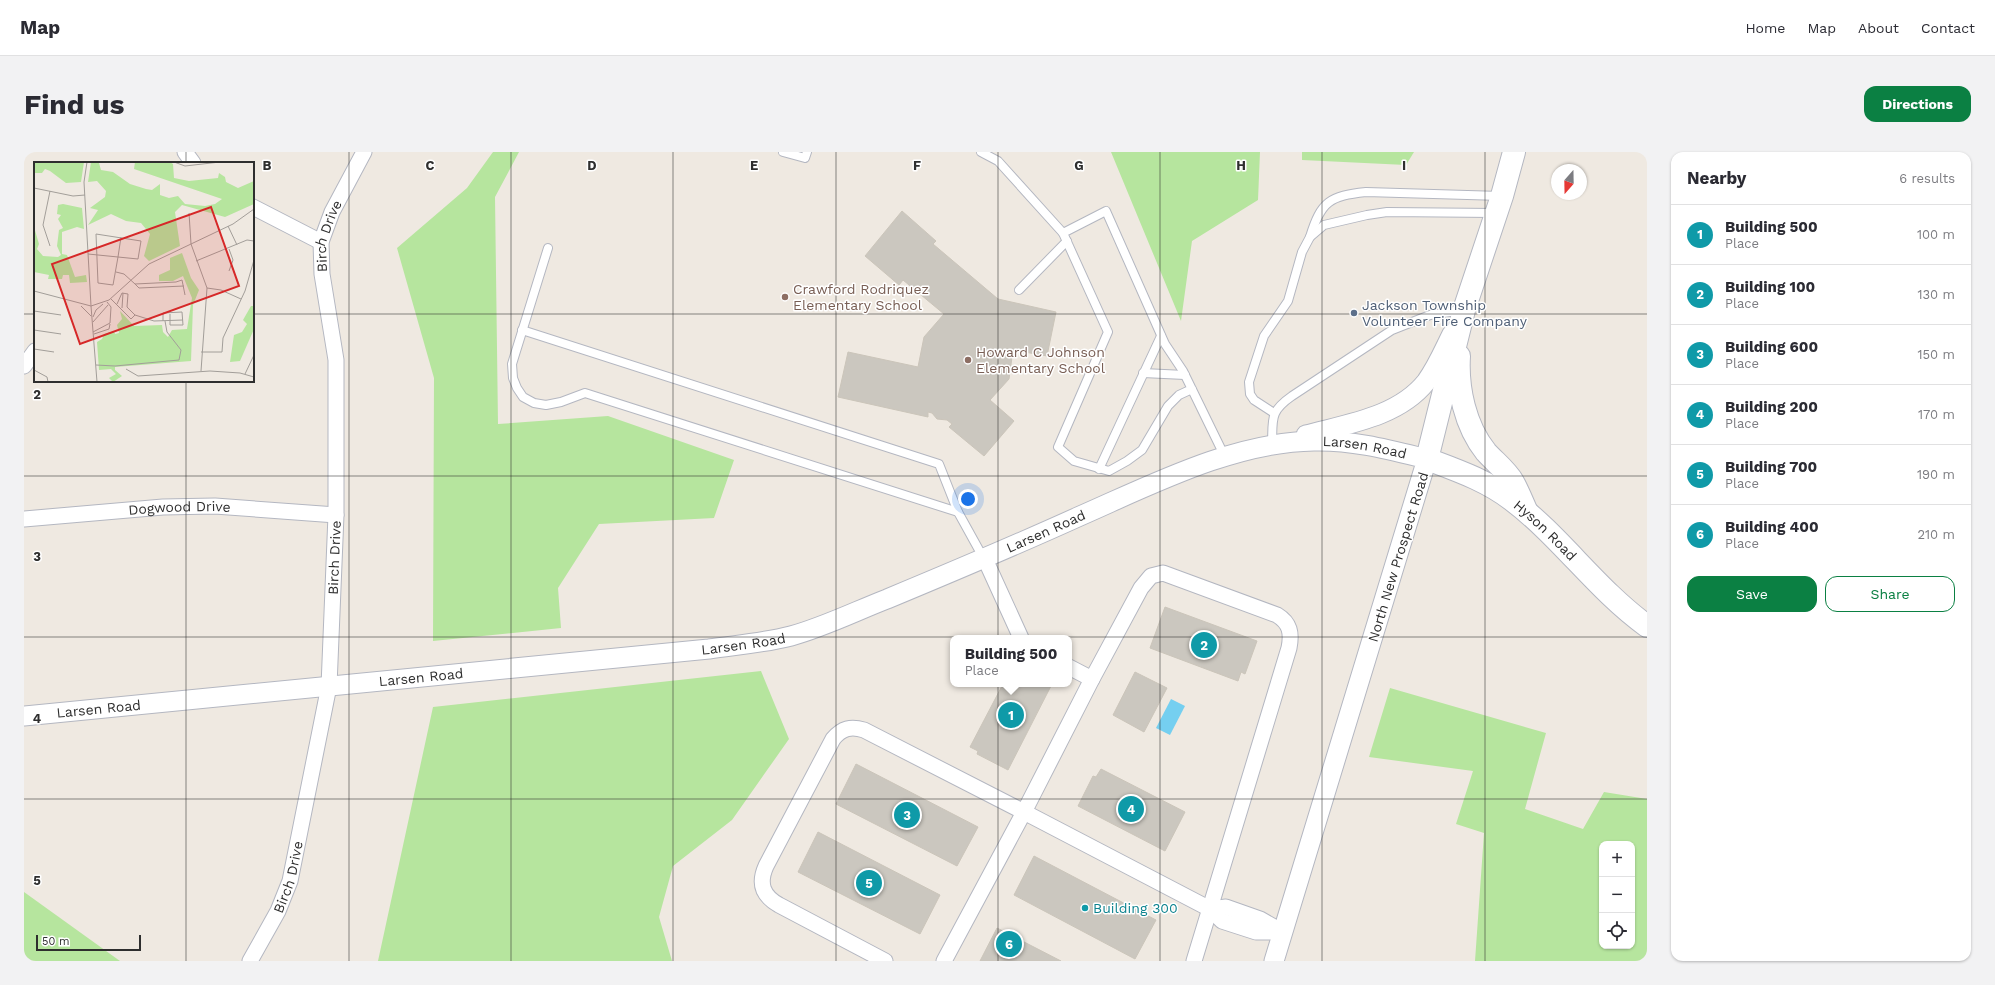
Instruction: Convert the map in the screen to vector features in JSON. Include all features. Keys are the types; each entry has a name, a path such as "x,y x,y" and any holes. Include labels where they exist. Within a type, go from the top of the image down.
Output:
{"main road":[{"name":"North New Prospect Road","path":"1427,459 1463,311 1499,204 1514,152"},
{"path":"1463,311 1458,369 1467,416 1477,439 1513,480 1528,513"},
{"name":"Hyson Road","path":"1427,459 1476,478 1510,498 1528,513 1626,610 1647,626"}],"street":[{"path":"185,152 193,162"},
{"name":"Birch Drive","path":"250,961 278,911 290,881 329,686 336,515 336,360 322,274 321,242 332,212 364,152"},
{"path":"254,208 321,242"},
{"path":"1272,445 1377,415 1400,405 1415,394 1434,371 1463,311"},
{"path":"24,366 34,352"},
{"name":"Larsen Road","path":"24,716 709,649 768,641 812,629 984,559 1154,484 1225,457 1272,445 1314,441 1349,442 1392,450 1427,459"},
{"name":"North New Prospect Road","path":"1274,961 1427,459"},
{"name":"Dogwood Drive","path":"24,519 163,508 208,507 336,515"},
{"path":"984,559 1020,635"},
{"path":"944,961 1141,588 1146,580 1157,573 1168,574 1277,615 1287,624 1290,631 1289,648 1194,961"},
{"path":"1072,669 1092,679"},
{"path":"885,961 779,905 766,895 762,889 762,874 766,866 837,734 848,728 864,730 1024,812 1210,908 1222,921 1256,932 1283,932"}],"lane":[{"path":"783,152 805,158 807,152"},
{"path":"981,152 998,161 1065,237 1108,332 1058,447 1074,461 1109,471 1127,461 1142,450 1168,406 1179,395 1192,389"},
{"path":"1274,414 1254,400 1250,394 1249,382 1264,336 1288,301 1302,252 1310,236 1316,216 1323,207 1344,194 1366,192 1499,204"},
{"path":"1310,236 1324,225 1367,215 1387,212 1499,204"},
{"path":"1019,290 1065,237 1106,211 1161,336 1185,375 1225,457"},
{"path":"548,248 512,364 513,378 517,388 524,397 534,403 546,405 561,402 585,393 958,512"},
{"path":"1272,445 1274,414 1280,404 1392,330 1430,315 1463,311"},
{"path":"522,330 939,464 958,512 984,559"},
{"path":"1099,469 1161,336"},
{"path":"1144,373 1185,375"}],"green space":[{"path":"493,152 519,152 495,197 498,424 608,416 734,460 714,518 599,524 558,588 561,628 433,641 434,378 397,248 467,188"},
{"path":"1111,152 1260,152 1258,200 1192,241 1181,321"},
{"path":"1302,152 1414,152 1406,165 1302,160"},
{"path":"761,671 789,739 732,820 673,866 659,917 672,961 378,961 433,707"},
{"path":"1390,688 1546,733 1525,809 1583,829 1604,792 1647,799 1647,961 1475,961 1484,833 1456,824 1473,771 1369,757"},
{"path":"24,892 120,961 24,961"}],"water":[{"path":"1171,699 1185,706 1170,735 1156,728"}],"building":[{"path":"902,211 936,241 933,244 998,299 1056,312 1047,356 1013,350 1009,379 990,400 1014,421 984,456 949,427 952,424 947,420 937,419 932,413 928,412 928,417 838,397 848,352 918,367 924,337 944,314 903,280 899,285 865,256"},
{"path":"1165,607 1257,641 1245,674 1241,672 1238,681 1150,648"},
{"path":"1135,672 1167,688 1144,732 1113,715"},
{"path":"1001,687 1050,687 1008,770 977,754 978,751 970,747"},
{"path":"856,764 978,827 957,866 836,804"},
{"path":"1101,769 1185,812 1165,851 1078,806 1093,776 1096,777"},
{"path":"818,832 940,895 920,934 798,872"},
{"name":"Building 300","path":"1034,856 1156,920 1135,959 1014,895"},
{"path":"997,928 1061,961 980,961"}],"place":[{"name":"Crawford Rodriquez Elementary School","path":"785,297"},
{"name":"Jackson Township Volunteer Fire Company","path":"1354,313"},
{"name":"Howard C Johnson Elementary School","path":"968,360"},
{"name":"Building 100","path":"1204,645"},
{"name":"Building 500","path":"1011,715"},
{"name":"Building 200","path":"1131,809"},
{"name":"Building 600","path":"907,815"},
{"name":"Building 700","path":"869,883"},
{"name":"Building 300","path":"1085,908"},
{"name":"Building 400","path":"1009,944"}]}
